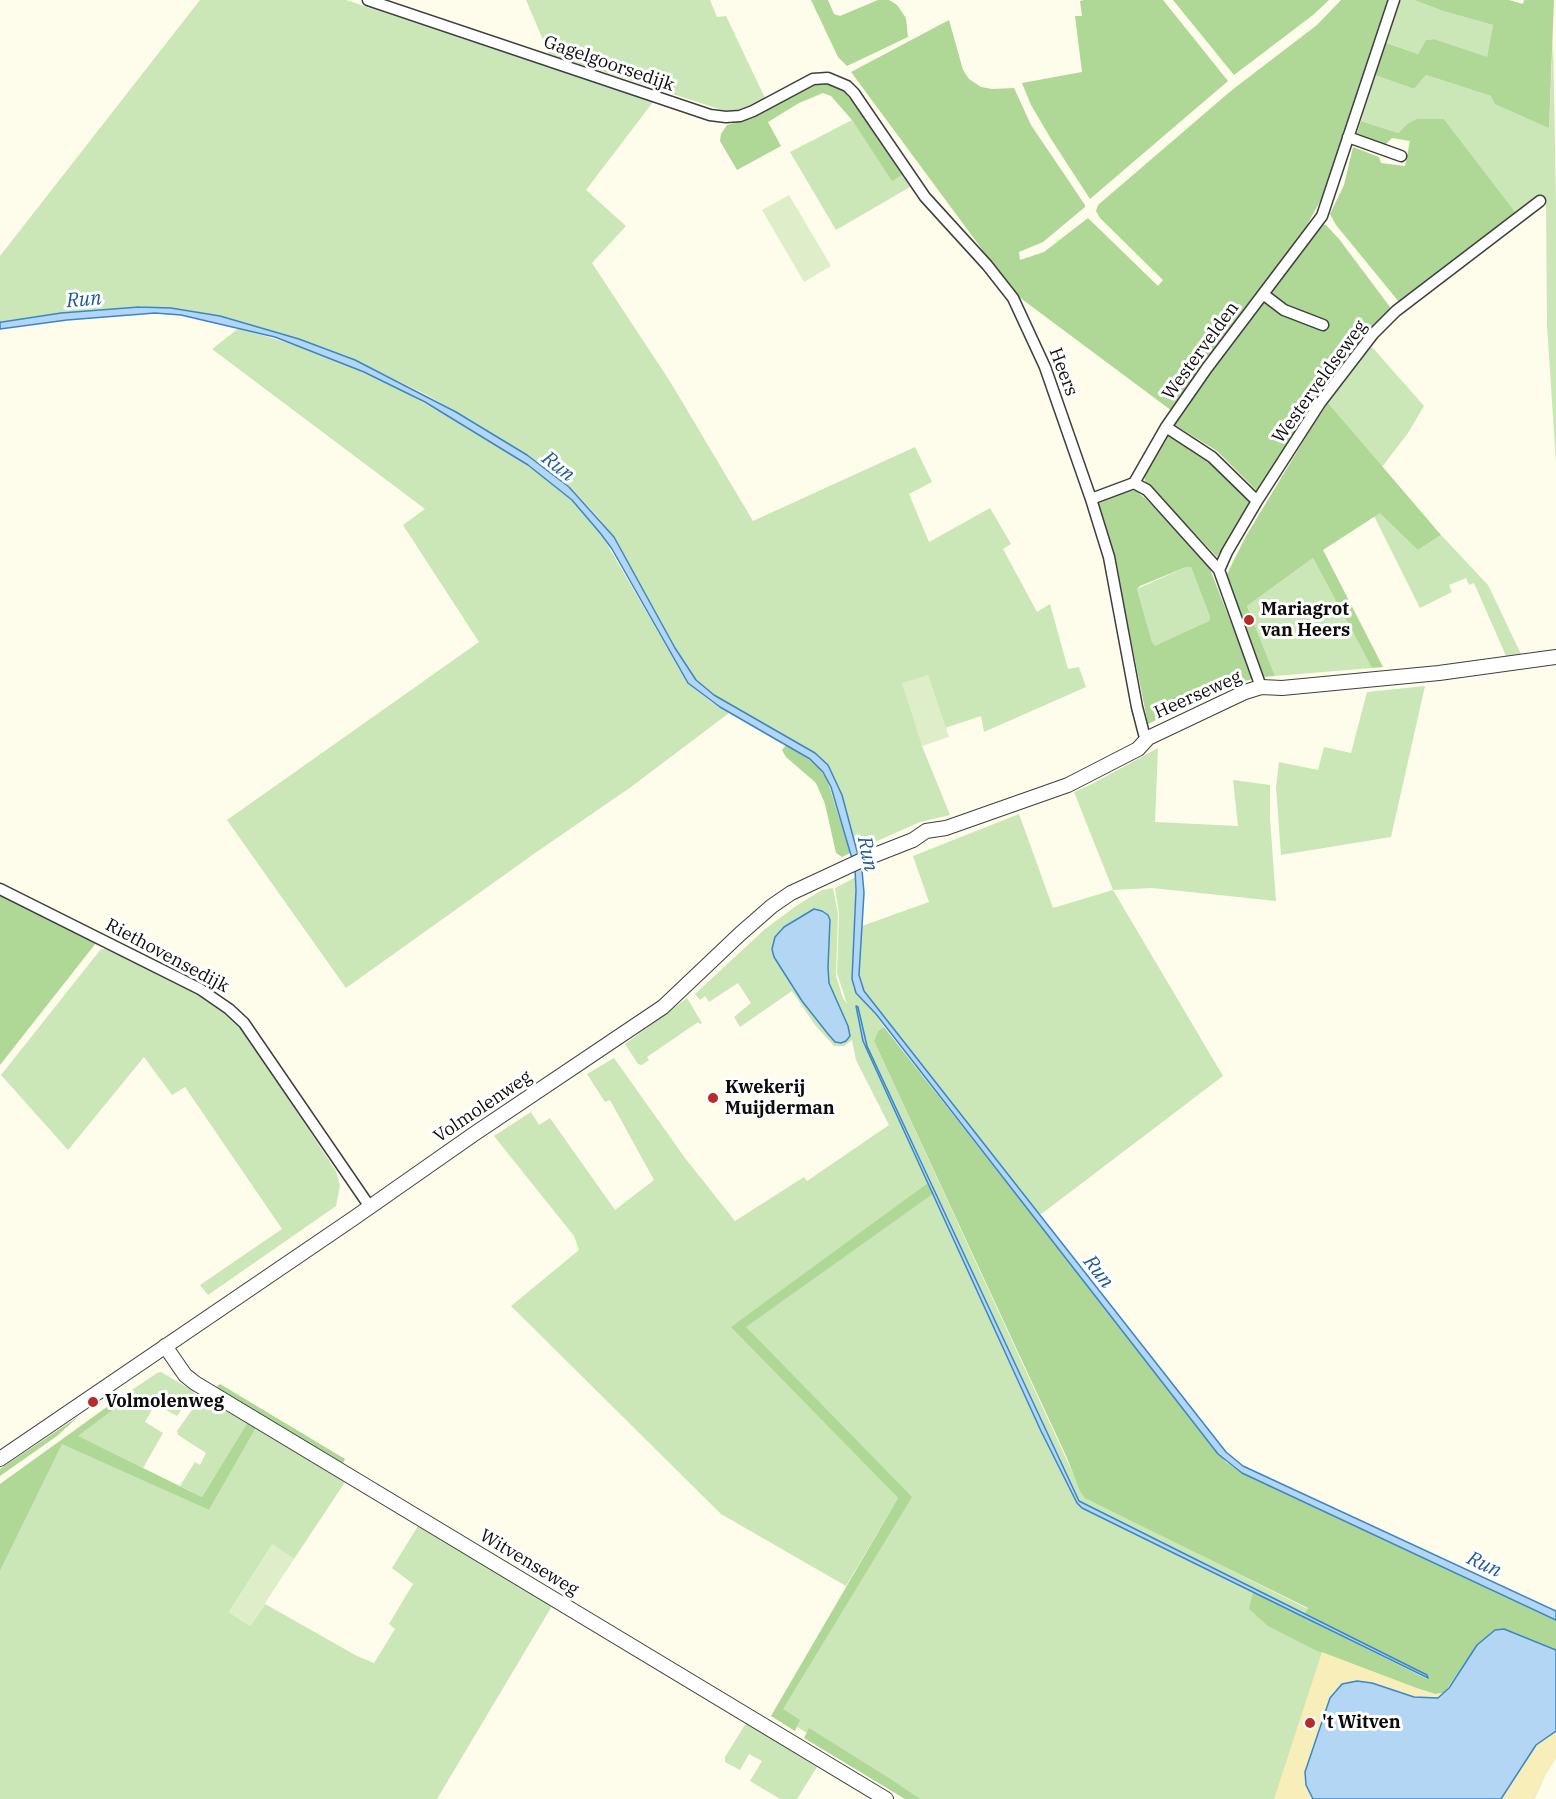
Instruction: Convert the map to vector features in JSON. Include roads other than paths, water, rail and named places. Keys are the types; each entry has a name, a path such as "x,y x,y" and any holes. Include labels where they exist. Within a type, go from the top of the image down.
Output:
{"street":[{"name":"Gagelgoorsedijk","path":"368,0 710,115 740,116 813,79 839,77"},
{"name":"Westervelden","path":"1134,483 1166,427 1207,368 1322,216 1394,0"},
{"name":"Heers","path":"839,77 854,93 925,197 987,265 1013,298 1045,367 1109,557 1137,707 1144,734 1148,738"},
{"path":"1348,137 1401,156"},
{"name":"Westerveldseweg","path":"1218,570 1257,501 1320,403 1373,333 1396,311 1540,201"},
{"name":"Westervelden","path":"1263,294 1284,310 1323,325"},
{"name":"Westervelden","path":"1166,427 1212,457 1257,501"},
{"path":"1091,499 1134,483 1147,490 1218,570 1261,687"},
{"name":"Heerseweg","path":"827,876 914,840 931,839 946,828 1068,785 1138,749 1148,738 1245,692 1261,687 1282,688 1439,673 1556,657"},
{"name":"Volmolenweg","path":"0,1459 663,1007 772,906 791,893 827,876"},
{"name":"Riethovensedijk","path":"0,889 201,989 229,1009 244,1023 370,1207"},
{"name":"Witvenseweg","path":"165,1346 185,1375 195,1383 886,1799"}],"water":[{"path":"139,307 171,308 220,316 299,339 355,360 456,412 527,455 569,487 614,537 675,648 696,680 714,695 815,753 828,765 842,795 862,870 864,893 859,975 864,991 1226,1452 1243,1466 1556,1611 1556,1620 1242,1473 1218,1454 876,1014 856,993 852,979 855,869 831,787 823,772 810,759 720,707 688,683 612,549 572,500 528,465 425,402 364,372 275,337 181,315 155,313 67,320 0,329 0,322 61,313"},
{"path":"814,909 828,915 830,920 829,983 848,1026 850,1036 841,1043 835,1042 802,1001 774,957 772,949 775,937 784,927"},
{"path":"856,1006 867,1046 1079,1501 1427,1675 1428,1678 1082,1508 1077,1503 1041,1431 863,1041"},
{"name":"'t Witven","path":"1504,1629 1556,1650 1556,1731 1536,1745 1501,1799 1313,1799 1306,1785 1305,1772 1330,1698 1342,1684 1357,1681 1372,1683 1414,1697 1438,1698 1449,1688 1477,1645 1495,1630"}],"place":[{"name":"Mariagrot van Heers","path":"1249,620"},
{"name":"Kwekerij Muijderman","path":"713,1098"},
{"name":"Volmolenweg","path":"93,1402"},
{"name":"'t Witven","path":"1310,1723"}],"water label":[{"name":"Run","path":"84,300"},
{"name":"Run","path":"558,467"},
{"name":"Run","path":"867,854"},
{"name":"Run","path":"1098,1272"},
{"name":"Run","path":"1484,1565"}]}
